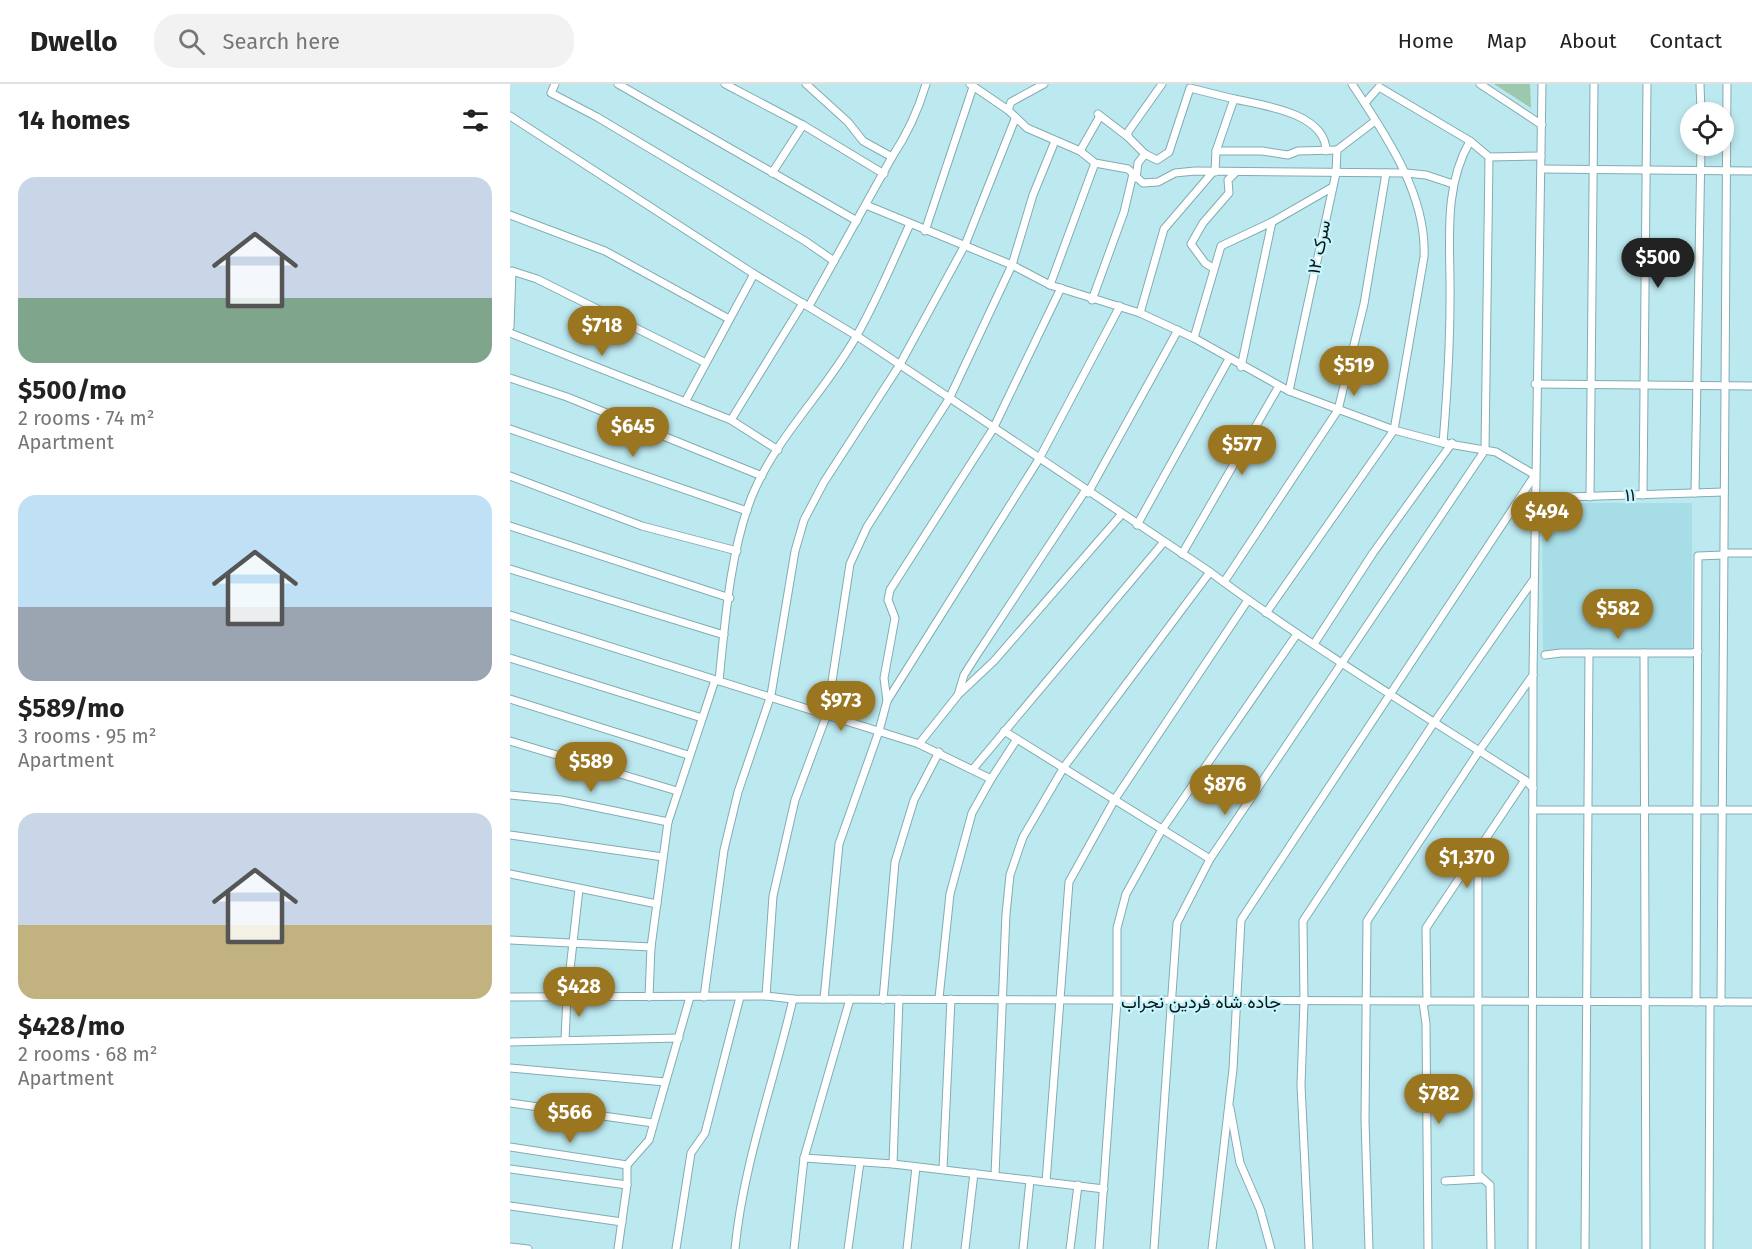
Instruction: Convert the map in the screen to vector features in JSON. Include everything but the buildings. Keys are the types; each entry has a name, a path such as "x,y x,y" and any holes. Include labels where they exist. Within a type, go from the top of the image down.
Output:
{"street":[{"path":"555,84 551,93 597,117 805,241 834,261"},
{"path":"618,84 857,221"},
{"path":"725,84 803,125 884,174"},
{"path":"806,84 848,122 863,141 892,157"},
{"path":"731,420 834,261 917,116 926,84"},
{"path":"1128,137 1130,126 1162,84"},
{"path":"1266,613 1394,430 1425,246 1425,236 1406,173 1352,84"},
{"path":"1480,84 1542,125"},
{"path":"1532,1249 1533,675 1542,84"},
{"path":"1590,496 1595,170 1594,84"},
{"path":"1644,495 1643,385 1648,170 1647,84"},
{"path":"1700,84 1701,102"},
{"path":"1721,1002 1727,84"},
{"path":"925,231 971,85 1008,110 1027,128 1080,151 1095,163 1128,169 1143,183 1158,182 1175,173 1386,172 1426,175 1453,184"},
{"path":"1008,110 1011,102 1041,85"},
{"path":"1080,151 1099,115 1128,137 1144,154 1157,160 1169,152 1187,86 1304,117 1322,136 1326,151"},
{"path":"1365,103 1376,86 1470,141 1489,157 1541,156"},
{"path":"1140,313 1164,229 1213,172 1216,151 1234,99"},
{"path":"510,116 754,274 856,336 1121,515 1210,572 1297,634 1433,724 1525,780 1533,788"},
{"path":"704,998 724,850 738,792 771,695 795,551 804,520 824,482 899,366 965,245 1015,119"},
{"path":"1216,151 1262,151 1288,154 1298,151 1337,150 1375,121"},
{"path":"772,172 803,125"},
{"path":"766,996 773,896 787,829 827,714 850,564 867,527 949,399 1012,265 1033,195 1055,141"},
{"path":"1443,443 1450,299 1450,201 1461,157 1470,141"},
{"name":"سرک ۱۲","path":"1289,391 1336,173 1337,150"},
{"path":"1092,300 1124,212 1138,163 1144,154"},
{"path":"1695,493 1701,156"},
{"path":"1154,1249 1177,923 1210,859 1485,450 1489,157"},
{"path":"1050,285 1095,163"},
{"path":"1541,169 1752,171"},
{"path":"1213,268 1205,263 1191,244 1203,223 1229,194 1228,180 1236,172"},
{"path":"1224,582 1338,410 1364,304 1386,172"},
{"path":"1194,338 1221,246 1272,222 1331,188"},
{"path":"866,205 1012,265 1050,285 1092,300 1140,313 1194,338 1241,367 1289,391 1394,430 1443,443 1496,452 1535,475"},
{"path":"510,215 605,251 729,319"},
{"path":"1241,367 1272,222"},
{"path":"650,998 651,947 668,822 688,755 717,680 737,551 747,511 762,476 778,450 856,336 910,224"},
{"path":"510,327 511,270 537,279 704,362"},
{"path":"685,402 704,362 754,274"},
{"path":"887,701 884,678 895,618 888,600 890,590 993,429 1061,288"},
{"path":"824,999 839,844 879,731 887,701 1039,459 1120,306"},
{"path":"958,694 964,675 976,656 1087,492 1178,330"},
{"path":"510,333 731,420 778,450"},
{"path":"1137,525 1229,358"},
{"path":"510,378 567,397 762,476"},
{"path":"1536,384 1752,386"},
{"path":"1182,554 1279,386"},
{"path":"510,429 747,511"},
{"path":"1314,644 1373,553 1452,443"},
{"path":"1212,1249 1229,1100 1241,920 1535,475"},
{"path":"510,476 642,526 737,551"},
{"name":"۱۱","path":"1536,498 1724,492"},
{"path":"919,744 958,694 994,661 1121,515"},
{"path":"510,526 730,598"},
{"path":"973,769 1164,543"},
{"path":"1696,1002 1698,555 1752,554"},
{"path":"510,569 724,635"},
{"path":"995,1175 1010,875 1023,837 1064,767 1210,572"},
{"path":"1309,1249 1301,1085 1304,1002 1303,921 1433,724 1534,578"},
{"path":"1046,1182 1069,882 1114,799 1248,600"},
{"path":"510,615 771,695 919,744 991,779"},
{"path":"1098,1249 1117,1001 1117,928 1126,894 1161,831 1297,634"},
{"path":"1545,655 1698,651"},
{"path":"1585,1249 1589,653"},
{"path":"1644,653 1646,1249"},
{"path":"510,658 702,718"},
{"path":"1369,1249 1365,1120 1367,921 1479,751 1533,675"},
{"path":"510,699 688,755"},
{"path":"1004,731 1064,767 1161,831 1210,859"},
{"path":"939,999 950,894 972,813 1017,739"},
{"path":"510,741 677,791"},
{"path":"883,1000 895,862 914,800 939,752"},
{"path":"1428,1249 1426,928 1525,780"},
{"path":"510,795 561,800 668,822"},
{"path":"1533,810 1752,810"},
{"path":"510,835 663,857"},
{"path":"1478,851 1478,1174 1481,1179"},
{"path":"510,874 657,904"},
{"path":"566,1040 567,996 579,889"},
{"path":"510,940 651,947"},
{"name":"جاده شاه فردین نجراب","path":"510,997 766,996 793,999 1173,1002 1752,1002"},
{"path":"618,1249 627,1185 627,1165 648,1140 690,997"},
{"path":"676,1249 691,1153 705,1133 740,997"},
{"path":"735,1249 738,1216 748,1170 793,999"},
{"path":"794,1249 804,1158 850,999"},
{"path":"893,1164 899,999"},
{"path":"943,1169 951,999"},
{"path":"1708,1249 1710,1002"},
{"path":"510,1042 679,1038"},
{"path":"510,1068 665,1082"},
{"path":"1229,1100 1240,1163 1260,1209 1271,1249"},
{"path":"510,1103 653,1123"},
{"path":"510,1147 627,1165"},
{"path":"804,1158 943,1169 1104,1189"},
{"path":"848,1249 860,1162"},
{"path":"907,1249 916,1167"},
{"path":"510,1169 627,1185"},
{"path":"965,1249 974,1173"},
{"path":"1444,1181 1481,1179 1490,1185 1491,1249"},
{"path":"1023,1249 1030,1180"},
{"path":"1070,1249 1078,1185"},
{"path":"510,1206 622,1222"},
{"path":"1263,1249 1266,1235"},
{"path":"510,1247 528,1249"}],"shaded area":[{"path":"1542,503 1692,503 1692,653 1543,653"}],"green space":[{"path":"1494,84 1530,84 1531,108"}]}
